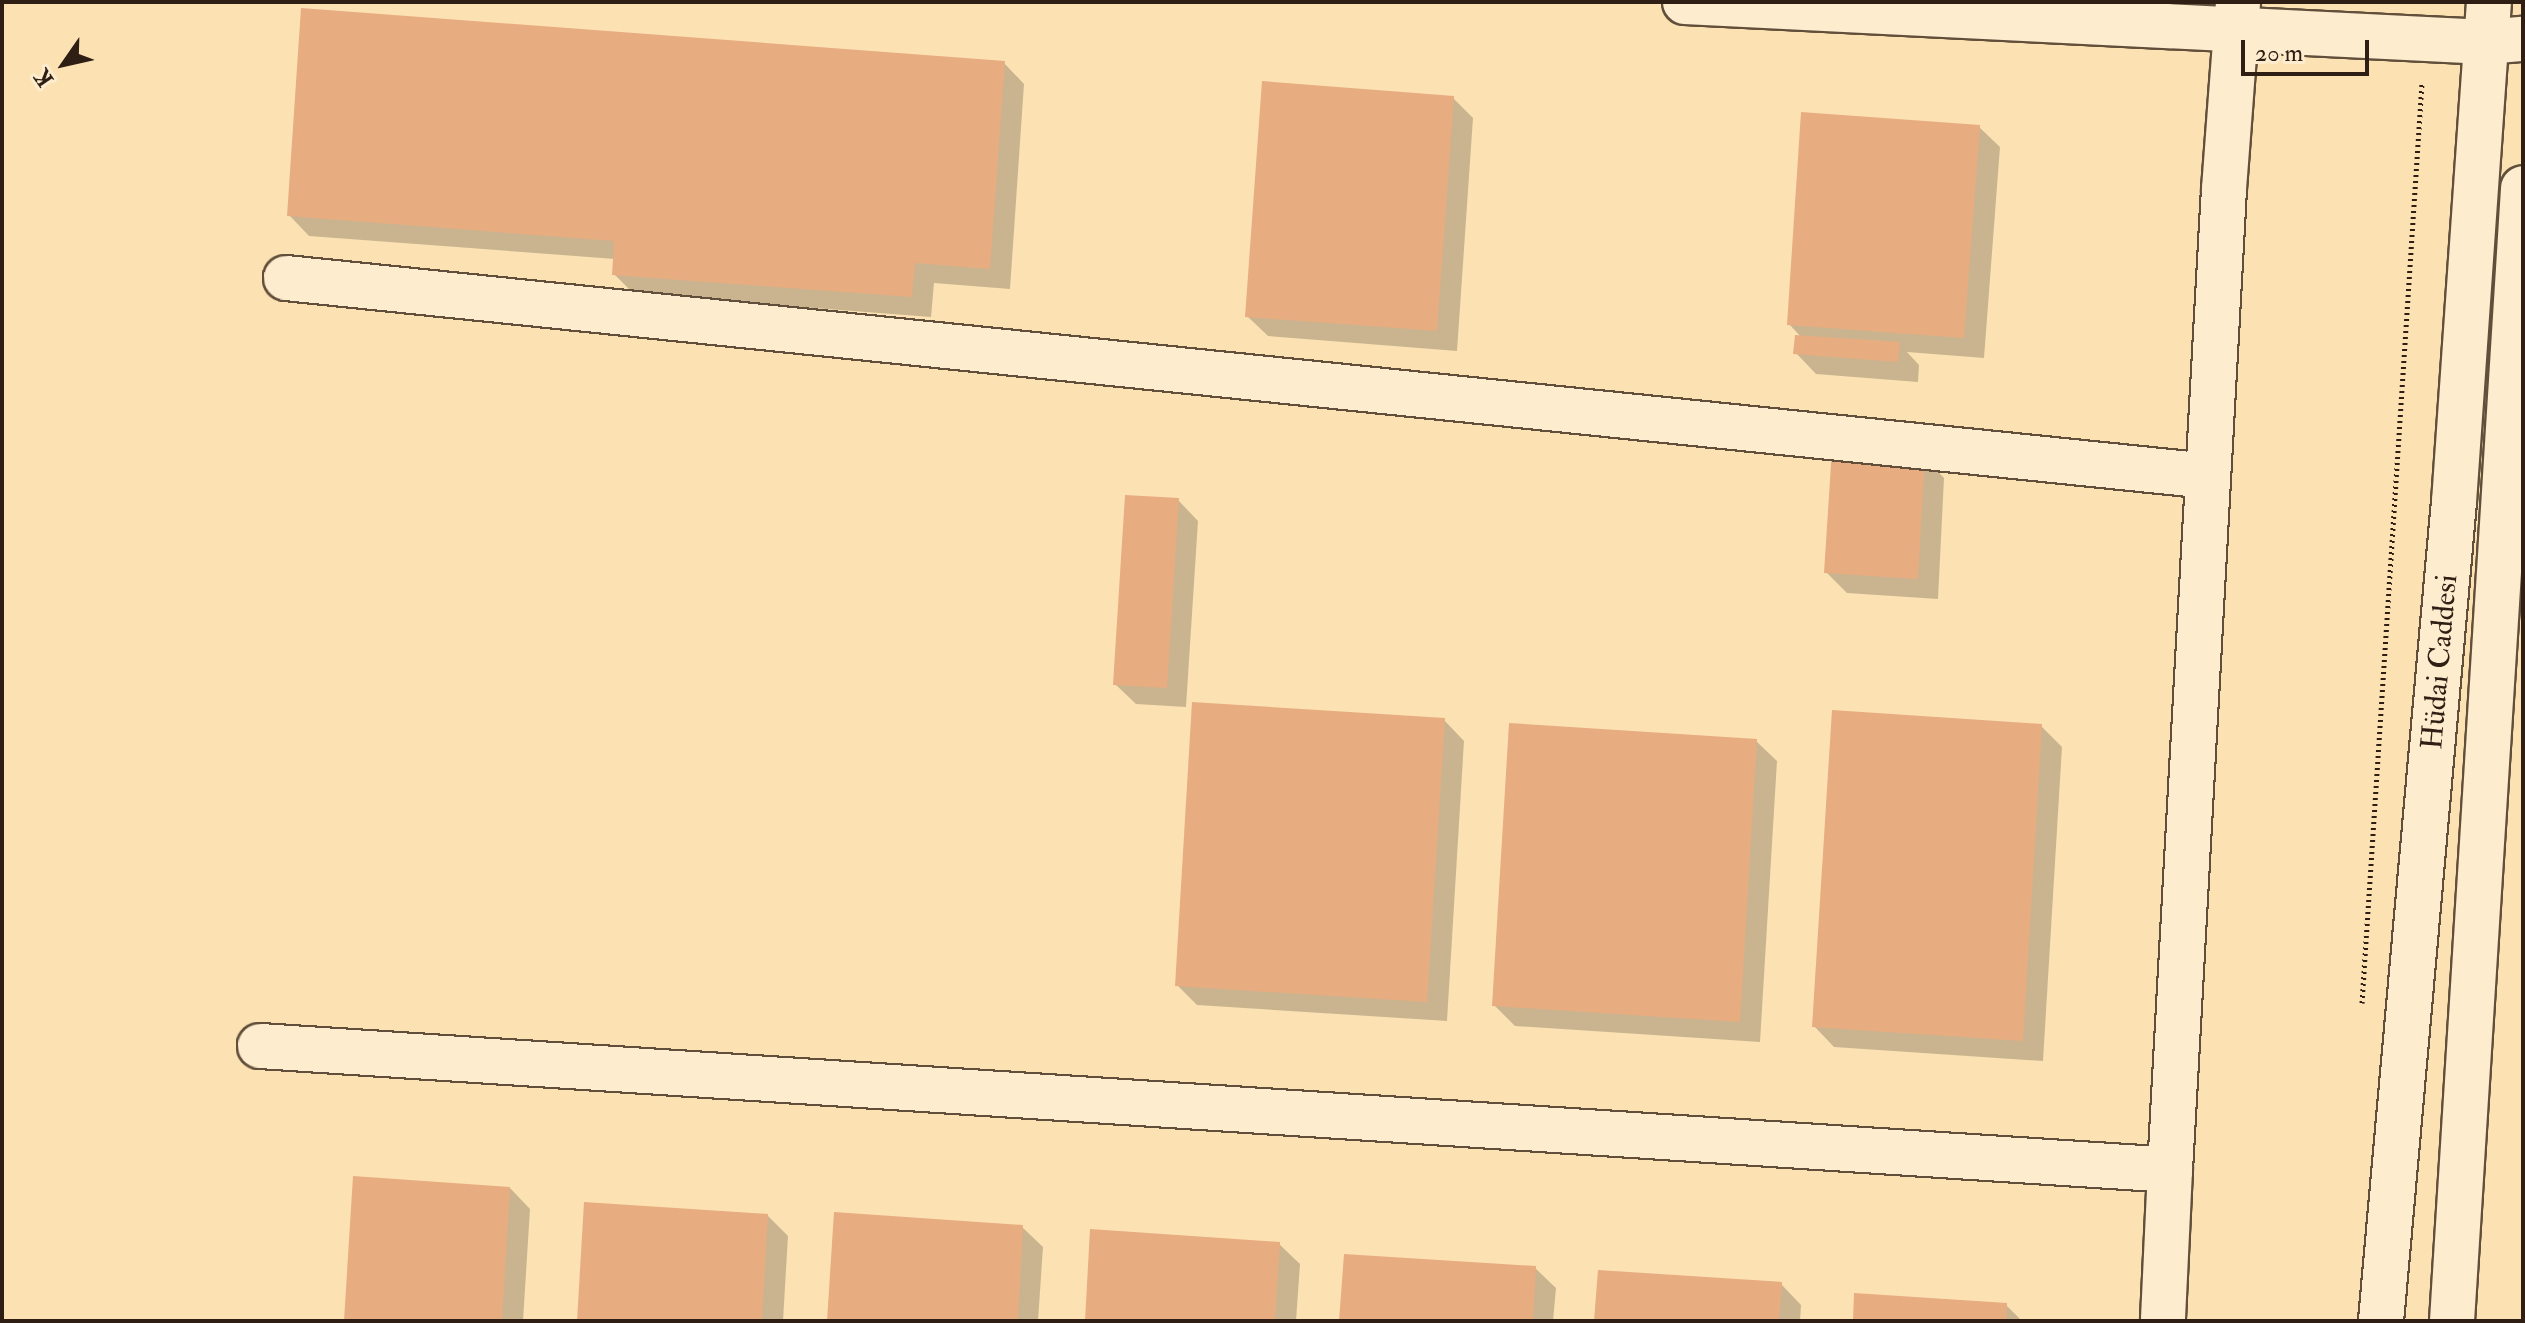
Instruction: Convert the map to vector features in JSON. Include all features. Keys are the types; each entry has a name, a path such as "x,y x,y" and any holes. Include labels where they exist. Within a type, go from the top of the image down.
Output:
{"street":[{"path":"1685,2 2237,16 2425,39 2500,27"},
{"path":"2163,1321 2208,476 2237,16"},
{"name":"Hüdai Caddesi","path":"2381,1321 2500,27"},
{"name":"Hüdai Caddesi","path":"2452,1321 2523,188"},
{"path":"286,278 2208,476"},
{"path":"260,1046 2170,1170"}],"path":[{"path":"2361,1013 2425,39"}],"building":[{"path":"301,8 1005,61 990,269 915,263 912,297 612,275 614,241 287,216"},
{"path":"1262,81 1454,96 1437,331 1245,317"},
{"path":"1801,112 1980,125 1964,338 1787,325"},
{"path":"1795,335 1900,342 1898,362 1793,354"},
{"path":"1832,449 1925,455 1918,579 1824,573"},
{"path":"1125,495 1179,498 1167,688 1113,685"},
{"path":"1192,702 1445,718 1427,1002 1175,986"},
{"path":"1832,710 2042,724 2023,1041 1812,1027"},
{"path":"1509,723 1757,739 1740,1022 1492,1006"},
{"path":"353,1176 510,1187 502,1321 344,1321"},
{"path":"584,1202 768,1214 762,1321 577,1321"},
{"path":"834,1212 1023,1225 1018,1321 827,1321"},
{"path":"1090,1229 1280,1242 1275,1321 1085,1321"},
{"path":"1344,1254 1536,1266 1533,1321 1339,1321"},
{"path":"1598,1270 1782,1282 1779,1321 1594,1321"},
{"path":"1854,1293 2007,1303 2006,1321 1853,1321"}]}
